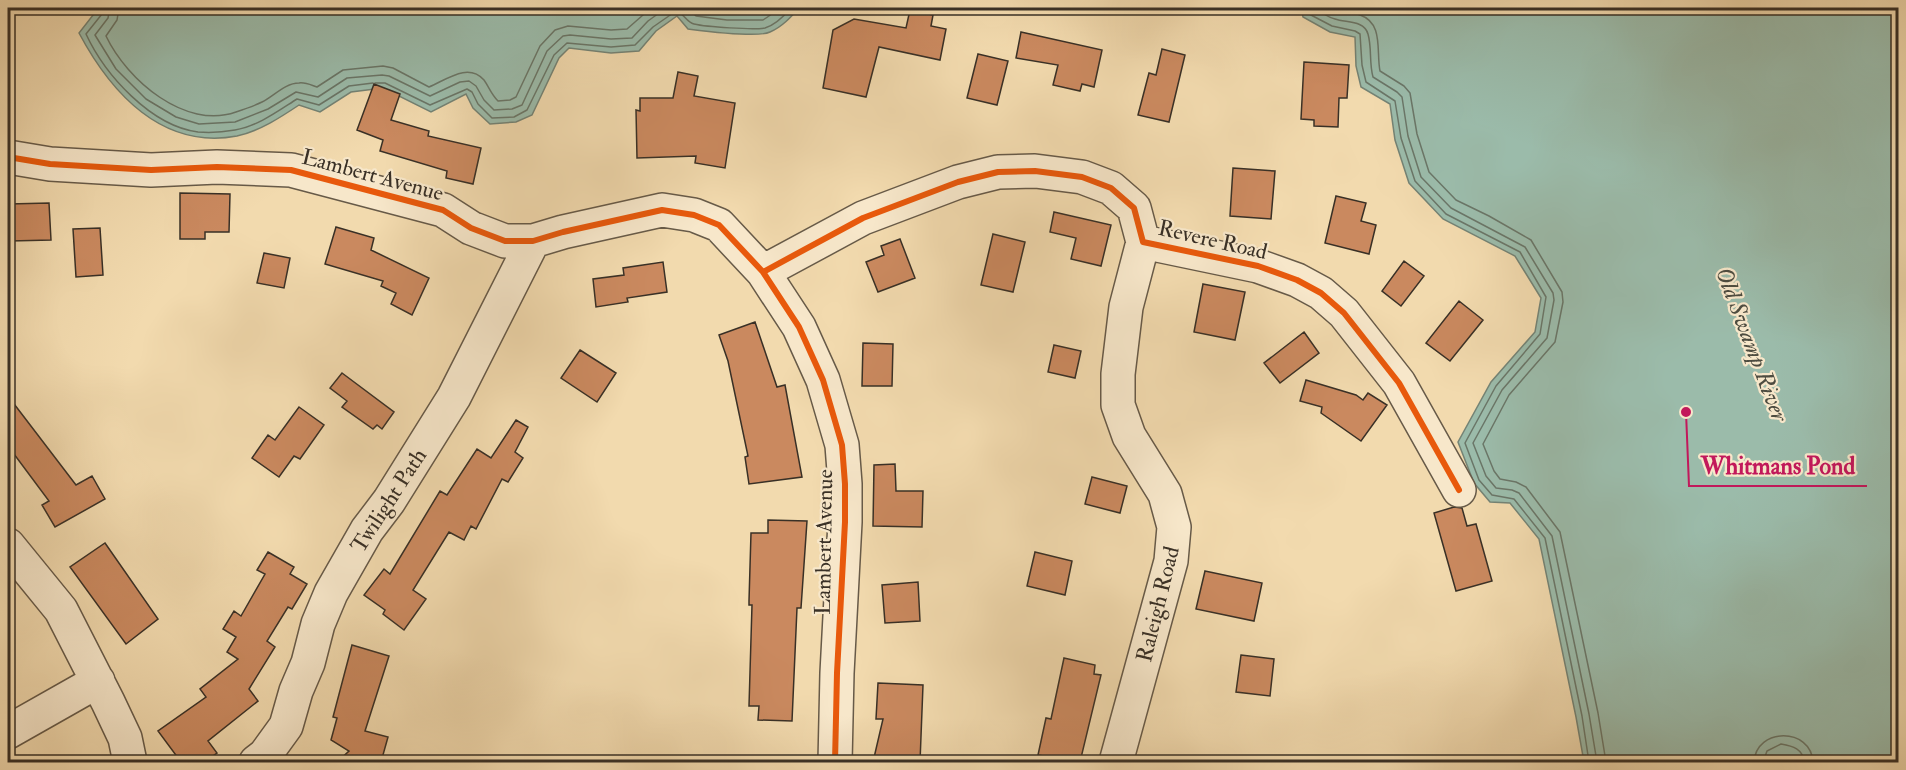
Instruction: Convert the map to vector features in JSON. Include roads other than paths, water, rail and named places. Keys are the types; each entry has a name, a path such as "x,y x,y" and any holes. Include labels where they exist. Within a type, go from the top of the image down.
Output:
{"street":[{"name":"Lambert Avenue","path":"8,157 50,164 151,170 217,167 291,170 443,210 471,228 505,241 533,241 662,210 694,215 719,225 763,272 799,327 823,380 842,445 845,494 835,762"},
{"name":"Revere Road","path":"763,272 863,218 958,182 998,172 1035,171 1082,177 1111,188 1134,208 1143,242 1258,266 1297,279 1321,293 1344,313 1399,383 1460,490"},
{"name":"Twilight Path","path":"256,762 265,755 286,726 296,691 308,663 318,624 332,593 367,530 389,501 454,397 533,241"},
{"name":"Raleigh Road","path":"1116,762 1171,561 1174,528 1165,494 1129,436 1118,405 1118,374 1126,307 1143,242"},
{"path":"8,545 61,610 98,681 124,738 130,762"},
{"path":"8,732 98,681"}],"water":[{"path":"97,8 799,8 778,27 764,34 730,34 688,29 677,16 656,31 639,51 611,53 569,48 559,58 532,115 516,122 490,124 473,108 466,94 431,112 383,88 351,92 320,112 299,105 254,131 237,136 210,138 185,134 162,125 123,96 92,55 79,33"},
{"name":"Old Swamp River","path":"1301,8 1898,8 1898,762 1802,762 1781,758 1774,762 1584,762 1539,539 1510,503 1490,502 1474,483 1458,442 1491,382 1535,332 1541,298 1515,256 1443,219 1409,183 1395,140 1390,104 1361,87 1356,66 1355,37 1330,32 1303,17"}],"place":[{"name":"Whitmans Pond","path":"1686,412"}]}
